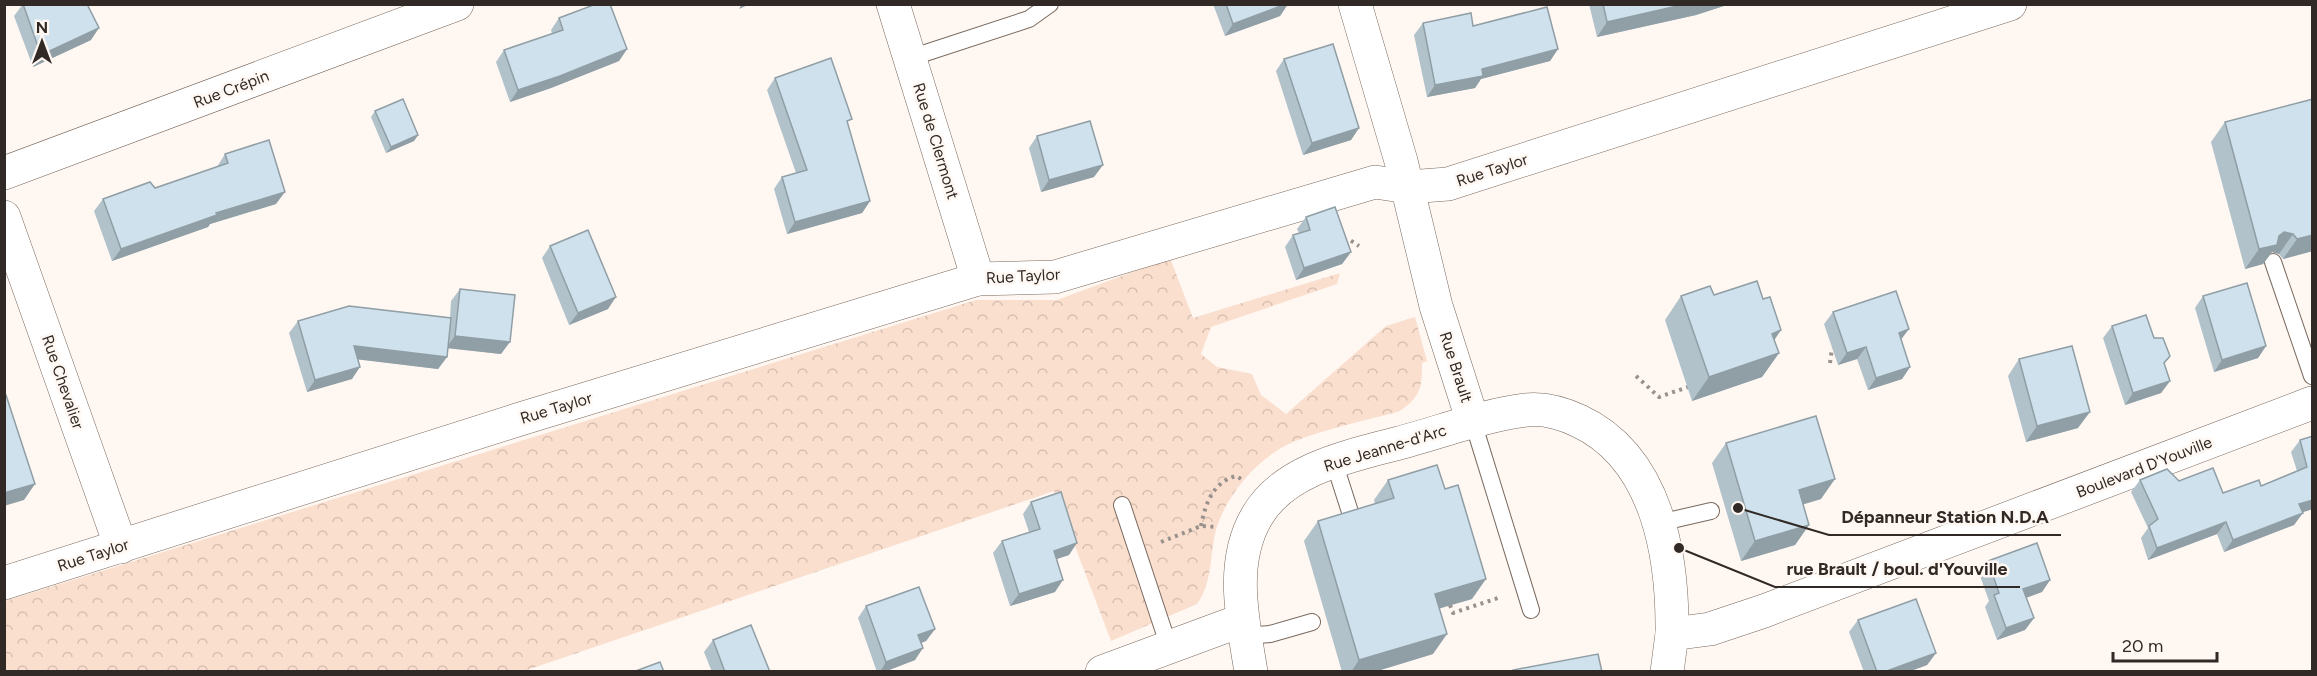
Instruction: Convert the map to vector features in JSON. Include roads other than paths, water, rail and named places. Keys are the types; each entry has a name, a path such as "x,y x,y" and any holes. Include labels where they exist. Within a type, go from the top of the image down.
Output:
{"street":[{"name":"Rue Crépin","path":"4,174 457,4"},
{"name":"Rue de Clermont","path":"893,4 978,279"},
{"name":"Rue Brault","path":"1355,4 1408,187 1436,306 1473,422 1526,410 1537,410 1568,416 1590,426 1610,441 1630,463 1647,491 1659,523 1668,561 1672,595 1672,634"},
{"name":"Rue Taylor","path":"4,583 551,409 978,279 1055,278 1375,182 1408,187 1448,184 2010,4"},
{"name":"Rue Chevalier","path":"4,217 121,547"},
{"name":"Boulevard D'Youville","path":"1672,634 1710,629 1764,611 2313,403"},
{"name":"Rue Jeanne-d'Arc","path":"1251,672 1244,630 1240,581 1241,560 1256,516 1275,493 1307,473 1334,462 1473,422"},
{"path":"1102,672 1229,625 1244,630"},
{"path":"1667,672 1672,634"}],"lane":[{"path":"910,58 1029,19 1050,4"},
{"path":"2273,262 2313,376"},
{"path":"1473,422 1530,610"},
{"path":"1334,462 1351,515"},
{"path":"1122,505 1169,647"},
{"path":"1659,523 1711,511"},
{"path":"1244,630 1269,634 1312,622"}],"place":[{"name":"Dépanneur Station N.D.A","path":"1738,508"},
{"name":"rue Brault / boul. d'Youville","path":"1679,548"}]}
